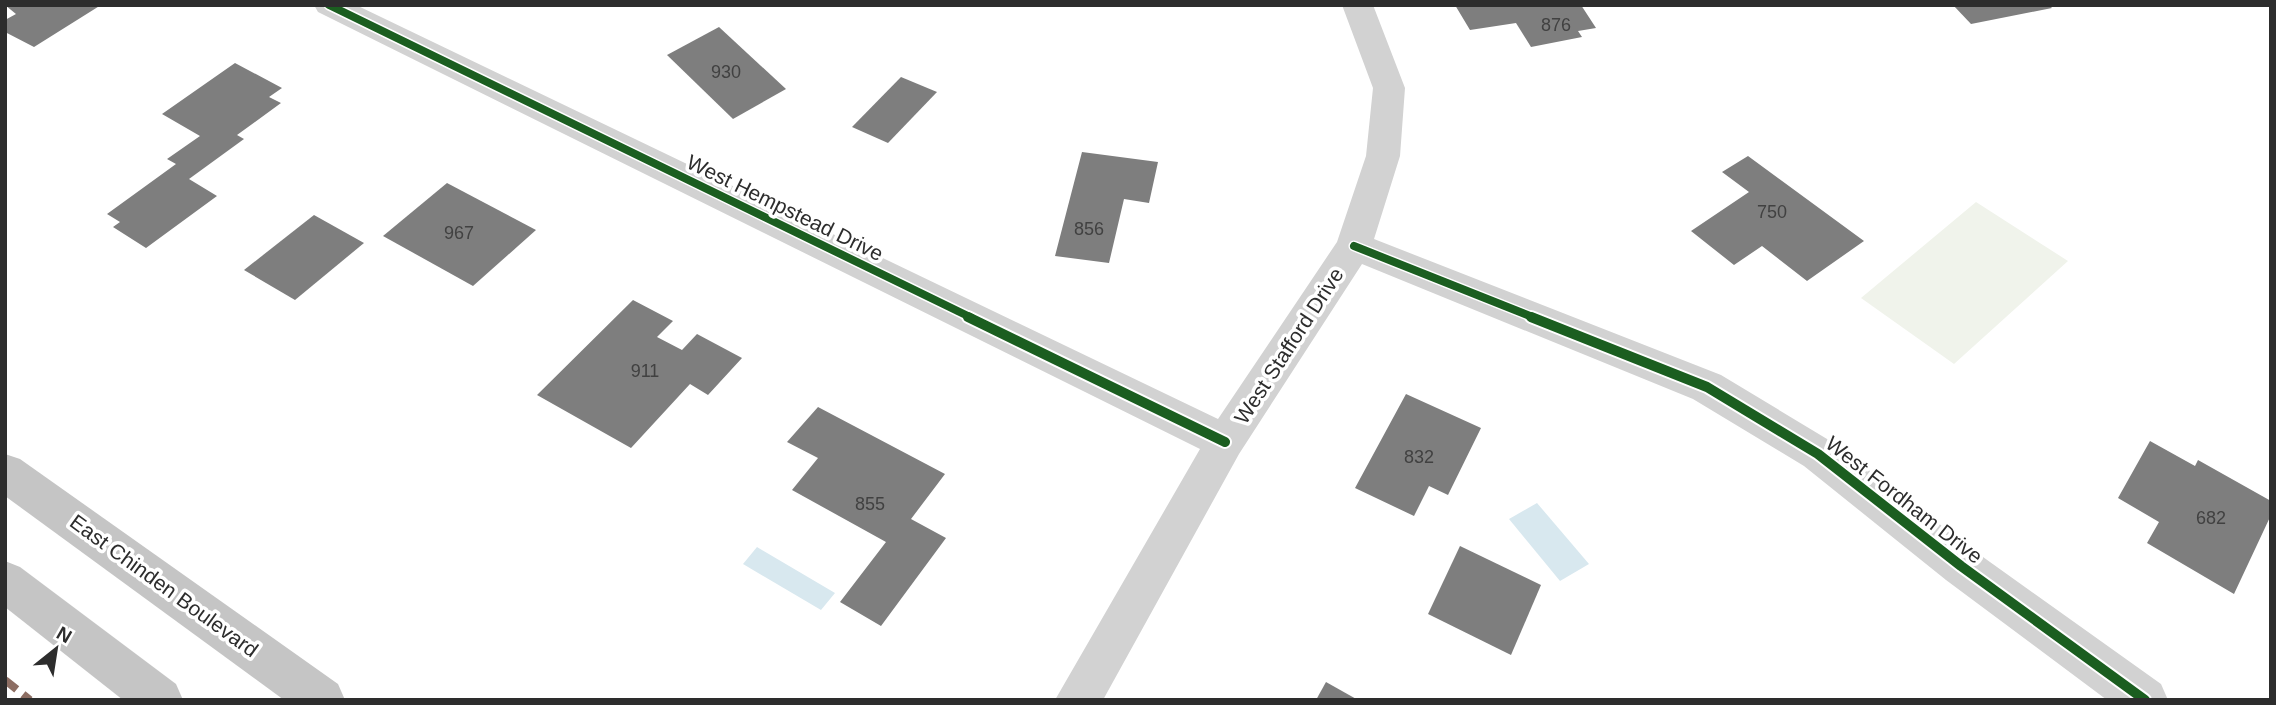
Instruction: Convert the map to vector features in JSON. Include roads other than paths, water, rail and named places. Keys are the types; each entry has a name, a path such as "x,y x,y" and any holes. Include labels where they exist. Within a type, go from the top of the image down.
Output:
{"main road":[{"name":"East Chinden Boulevard","path":"5,472 322,700"},
{"path":"5,581 150,693 185,700"}],"street":[{"name":"West Hempstead Drive","path":"329,5 1226,442"},
{"name":"West Stafford Drive","path":"1078,700 1226,442 1354,246 1383,156 1389,88 1357,5"},
{"name":"West Fordham Drive","path":"1354,246 1707,387 1818,454 1961,566 2145,700"}]}
